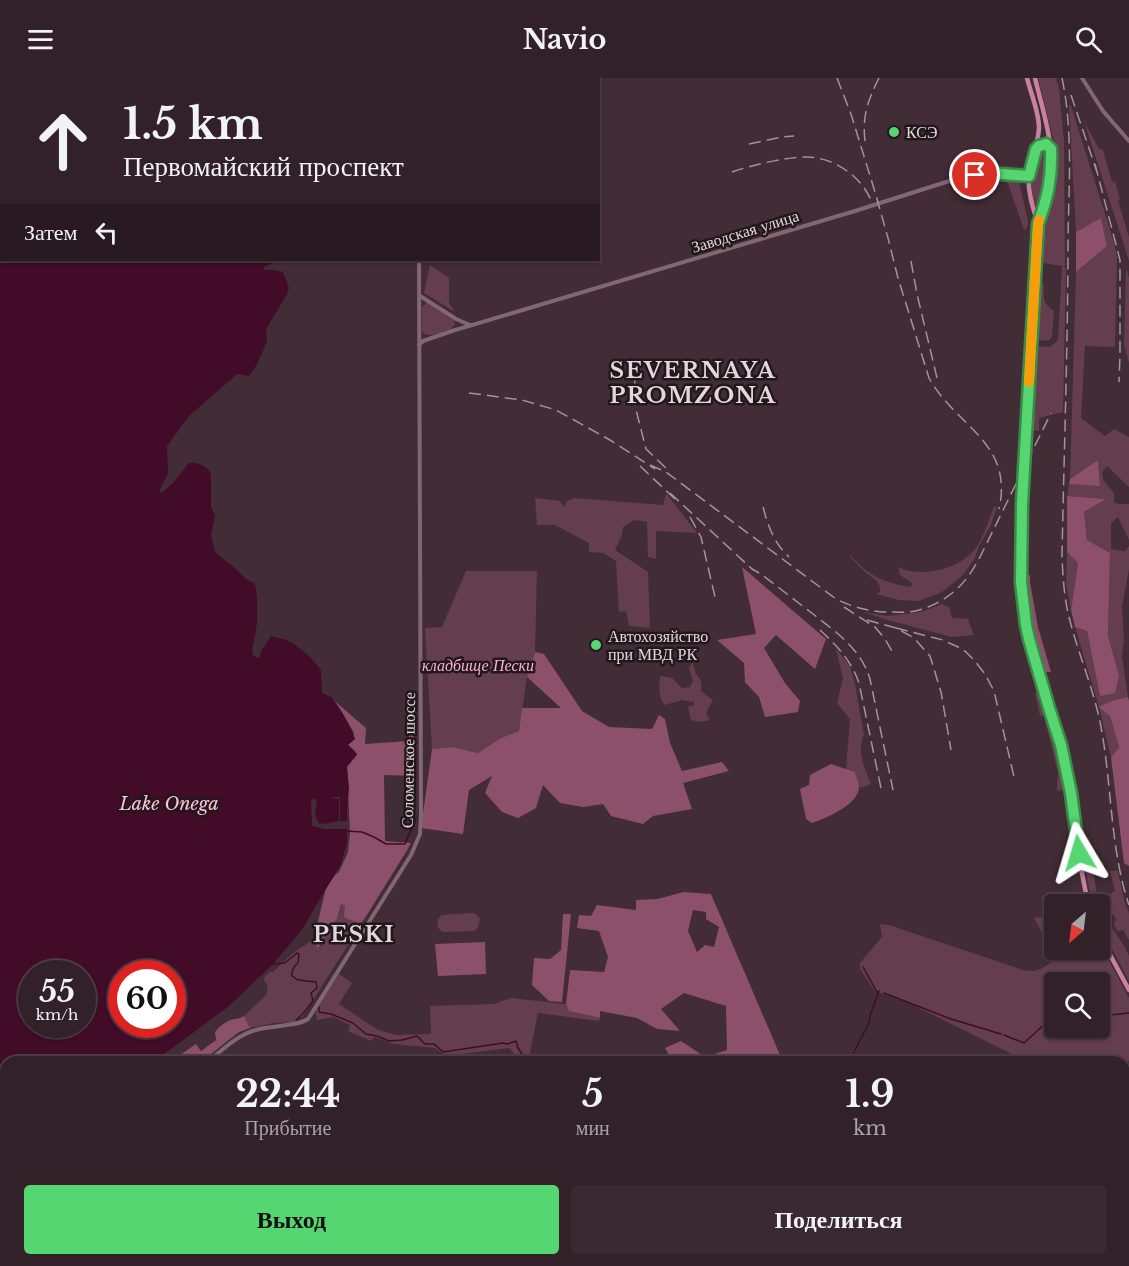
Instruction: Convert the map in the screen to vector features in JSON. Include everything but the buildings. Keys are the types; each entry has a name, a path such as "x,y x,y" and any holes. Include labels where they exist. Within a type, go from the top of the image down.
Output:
{"main road":[{"path":"1027,78 1039,129 1029,176 1032,204 1038,224"},
{"path":"1082,78 1103,111 1129,141"},
{"path":"1029,84 1035,80 1051,149 1052,169 1045,206 1038,224 1022,513 1021,594 1029,639 1061,745 1071,793 1086,894"},
{"path":"1036,149 1046,144 1051,149"},
{"name":"Заводская улица","path":"427,339 946,182 990,173 1029,176"},
{"path":"1032,204 1038,208 1045,206"},
{"path":"215,1056 240,1036 308,1019 411,855 420,834 422,752 419,261"},
{"path":"419,296 471,326"},
{"path":"419,306 424,302 430,302"},
{"path":"452,331 456,327 456,319"},
{"path":"419,332 427,339 419,346"},
{"path":"1110,955 1129,990"}],"green space":[{"path":"1038,78 1056,78 1059,88 1064,141 1065,266 1063,266 1066,269 1063,412 1039,418 1039,431 1029,430 1033,423 1030,415 1035,346 1050,347 1058,340 1062,266 1043,263 1044,220 1053,190 1055,146"},
{"path":"1069,104 1117,256 1115,347 1085,346 1081,418 1105,436 1114,429 1129,437 1129,487 1107,466 1102,472 1103,480 1114,493 1114,502 1129,504 1129,540 1118,517 1111,523 1111,549 1125,551 1129,546 1129,569 1122,606 1124,640 1122,656 1128,697 1114,700 1110,716 1119,747 1111,758 1099,707 1075,627 1087,631 1100,696 1118,676 1108,636 1110,553 1087,540 1084,512 1105,499 1067,496 1069,484 1100,485 1098,460 1070,479 1076,272 1107,246 1101,219 1076,232"},
{"path":"1084,121 1099,149 1103,150 1112,182 1115,181 1120,200 1118,201 1129,237 1129,261"},
{"path":"1044,147 1048,151 1049,180 1046,195 1039,206 1033,201 1031,179 1039,150"},
{"path":"996,178 1019,182 1028,221 1027,228 1024,230 1008,183"},
{"path":"430,265 449,278 449,303 455,312 424,293"},
{"path":"1126,268 1129,278 1129,363 1124,345"},
{"path":"1039,282 1044,284 1045,302 1054,311 1052,336 1048,341 1035,337"},
{"path":"427,303 453,320 455,324 451,329 432,335 422,332 422,307"},
{"path":"666,493 697,533 656,531 656,559 648,557 647,522 634,520 623,527 615,550 648,572 650,628 629,626 626,611 619,612 616,561 603,553 589,552 589,543 555,525 537,525 535,498 560,501 564,507 567,501 575,498 663,505"},
{"path":"994,507 997,507 991,525 974,560 961,577 942,592 919,601 899,600 876,594 880,592 877,581 851,558 850,555 863,568 877,577 910,587 913,584 900,575 898,567 917,572 928,572 959,562 975,549"},
{"path":"1067,552 1078,563 1071,610 1066,584"},
{"name":"кладбище Пески","path":"466,571 537,571 535,652 527,677 519,731 501,738 478,753 452,747 432,749 425,628 442,627"},
{"path":"942,604 949,607 952,618 968,619 974,635 952,637 863,612 888,616 921,612"},
{"path":"836,649 850,666 864,735 861,754 871,784 860,788 855,772 846,769 850,719 837,703 843,678"},
{"path":"693,662 701,681 701,691 713,700 706,713 710,720 701,722 691,720 688,707 694,705 694,701 682,700 665,705 660,692 660,676 672,678 682,688 690,687 693,681 689,668"},
{"path":"1039,684 1064,790 1058,791 1057,788 1058,773 1044,716 1040,716 1035,693 1040,692"},
{"path":"1110,871 1118,871 1129,913 1129,940 1123,930 1117,931 1114,915 1110,915 1110,896 1115,891"},
{"path":"1086,872 1094,876 1097,894 1090,894"},
{"path":"341,904 360,924 365,918 303,1016 294,1022 273,1023 250,1028 244,1016 267,994 265,976 314,939 319,949 337,919"},
{"path":"472,913 480,919 474,931 444,932 438,927 438,919 442,915"},
{"path":"1044,917 1044,936 1034,918"},
{"path":"880,924 889,925 1023,970 1041,969 1055,960 1109,960 1129,998 1129,1056 1016,1056 911,1004 875,991 860,969 860,963 882,937"},
{"path":"1110,926 1129,956 1129,981 1110,945"},
{"path":"339,974 352,983 339,1004 378,1030 396,1035 431,1034 430,1006 494,1004 511,998 566,1004 569,1011 600,1018 599,1021 538,1013 530,1052 531,1056 516,1056 509,1048 446,1056 435,1048 394,1044 374,1037 371,1041 348,1031 350,1025 333,1017 317,1020 315,1009"}],"shaded area":[{"path":"1101,218 1107,246 1076,272 1076,232"},
{"path":"1098,460 1100,486 1069,484 1070,479"},
{"path":"1067,496 1106,499 1084,512 1087,540 1110,553 1108,636 1119,676 1115,693 1100,696 1087,631 1075,627 1071,610 1078,563 1067,552"},
{"path":"742,567 826,639 815,669 776,635 764,648 785,683 800,701 798,712 765,717 759,697 745,682 744,663 717,640 756,634"},
{"path":"1030,575 1038,627 1051,672 1044,672 1029,625 1027,606 1029,599 1024,585 1025,576"},
{"path":"535,652 544,654 582,711 609,727 652,729 659,715 665,719 670,743 682,771 722,762 729,771 683,783 692,809 653,816 643,824 611,816 603,804 583,807 560,803 543,785 536,808 518,818 502,812 485,793 492,776 469,790 463,834 421,828 432,749 452,747 478,753 501,738 519,731 522,708 561,708 527,677"},
{"path":"1128,697 1129,866 1124,863 1111,758 1119,747 1110,716 1099,707"},
{"path":"331,698 366,728 365,744 408,741 414,702 415,776 384,775 385,841 411,843 406,852 360,924 344,917 345,906 341,904 337,919 318,949 314,939 326,887 339,872 348,852 350,833 347,767 357,755 348,745 354,733"},
{"path":"831,764 855,772 859,784 858,793 842,809 812,823 806,819 800,789 809,785 810,775"},
{"path":"684,892 711,894 780,1056 708,1056 727,1050 726,1006 684,993 661,1009 680,1031 657,1029 637,1018 600,1011 600,1018 569,1011 566,1004 570,970 604,972 608,957 599,931 577,928 579,915 591,916 597,905 636,910 636,900 657,899","holes":["693,910 706,912 706,919 719,927 714,947 705,945 697,952 688,931"]},
{"path":"563,914 571,914 562,1002 549,1001 532,985 534,958 550,959 561,950"},
{"path":"485,942 486,974 438,976 435,944"},
{"path":"244,1016 250,1028 239,1032 209,1056 179,1056 196,1044 201,1051 216,1040 215,1032 221,1026"},
{"path":"681,1041 704,1056 670,1056 665,1048"}],"water":[{"name":"Lake Onega","path":"0,261 278,261 264,267 264,270 283,272 289,288 266,329 267,341 249,376 237,374 189,416 167,446 168,474 159,491 162,493 173,483 189,463 202,465 210,471 211,507 215,516 211,535 215,552 255,584 257,613 253,655 260,657 261,651 271,636 294,644 309,656 321,670 322,693 334,700 355,739 348,745 357,754 347,766 349,788 347,843 341,864 301,931 273,964 229,1006 178,1044 161,1056 0,1056"}],"pier":[{"path":"329,797 340,797 340,821 347,821 347,829 324,829 312,826 311,802 313,798 317,801 315,813 318,823 339,821 339,799"}],"waterway":[{"path":"347,831 362,832 386,844 405,844 416,818"},
{"path":"273,964 285,963 297,953 299,954 298,963 292,976 298,980 316,982 317,988 311,993 313,1001 296,1020"},
{"path":"863,967 877,992"},
{"path":"855,1050 869,1023 879,991"},
{"path":"884,993 951,1019 1001,1034"},
{"path":"319,1007 319,1012 353,1023 366,1034 389,1041 417,1036 425,1044 434,1044 443,1052 516,1041 523,1056"},
{"path":"1110,1015 1129,1013"},
{"path":"1004,1035 1024,1043 1044,1025"}],"railway":[{"path":"837,78 851,114 875,192 898,278 929,378 940,395 991,451 998,467 1001,486 999,509"},
{"path":"865,141 864,124 867,108 879,78"},
{"path":"1062,78 1068,117 1070,158 1063,580 1069,617 1101,727 1118,862 1129,905"},
{"path":"1071,95 1097,172"},
{"path":"749,144 794,136"},
{"path":"732,172 779,160 798,157 817,158 837,165 855,177 872,203"},
{"path":"1095,164 1120,260 1119,382"},
{"path":"911,261 937,378"},
{"path":"635,376 634,402 646,449 668,470"},
{"path":"469,393 522,400 556,410 610,440 655,469"},
{"path":"650,465 666,472 836,599 873,611 911,612 943,600 956,590 970,574 1051,413"},
{"path":"640,466 675,499"},
{"path":"670,493 752,569 847,642 861,659 870,679 893,790"},
{"path":"763,507 772,534 789,557"},
{"path":"690,517 701,537 715,597"},
{"path":"844,607 875,627 893,653"},
{"path":"867,620 896,628 914,638 930,656 941,692 951,750"},
{"path":"896,628 943,640 958,647 966,652 985,674 994,691 1015,781"},
{"path":"820,630 843,654 859,683 882,793"}],"slow traffic":[{"path":"1029,382 1039,220"}],"place":[{"name":"КСЭ","path":"894,132"},
{"name":"Автохозяйство при МВД РК","path":"596,645"}],"district":[{"name":"SEVERNAYA PROMZONA","path":"693,382"},
{"name":"PESKI","path":"354,934"}],"route":[{"path":"975,175 990,173 1029,176 1036,149 1046,144 1051,149 1050,185 1038,224 1022,504 1021,594 1029,639 1061,745 1071,793 1079,853"}]}
